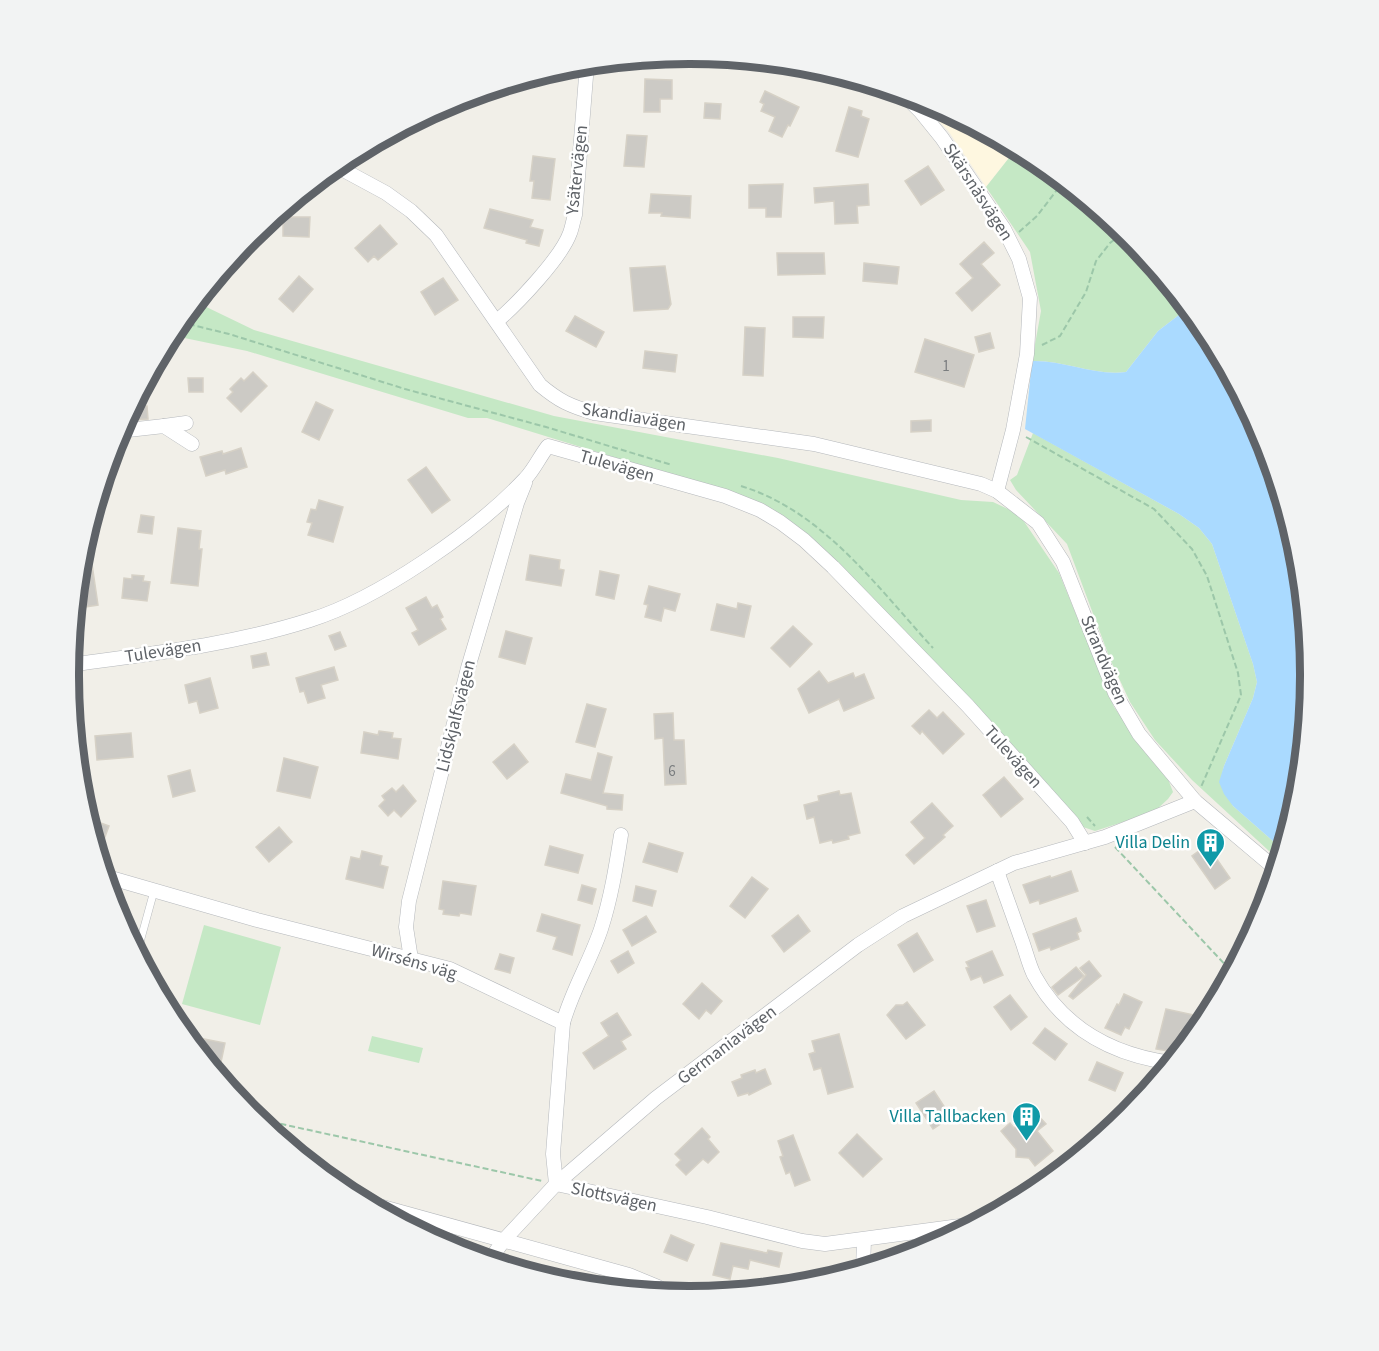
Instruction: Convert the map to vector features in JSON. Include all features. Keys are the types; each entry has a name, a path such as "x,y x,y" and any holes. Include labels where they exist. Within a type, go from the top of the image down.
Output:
{"street":[{"name":"Ysätervägen","path":"497,321 512,308 551,262 569,235 574,215 586,74"},
{"name":"Skärsnäsvägen","path":"917,109 935,129 1009,238 1019,259 1030,298 1027,354 1013,430 997,491"},
{"name":"Skandiavägen","path":"345,171 386,193 411,211 436,235 540,385 570,406 594,413 814,444 981,484 997,491"},
{"path":"131,430 186,423"},
{"path":"164,426 192,444"},
{"name":"Tulevägen","path":"79,664 186,649 312,620 339,609 373,592 431,555 488,514 527,477 548,446 725,496 759,510 780,522 804,540 833,567 968,706 1071,822 1086,843"},
{"name":"Lidskjalfsvägen","path":"411,959 406,927 409,901 468,668 517,503 527,477"},
{"name":"Strandvägen","path":"997,491 1038,523 1063,562 1115,693 1139,734 1195,801 1270,864"},
{"name":"Germaniavägen","path":"494,1254 504,1240 556,1184 656,1098 858,945 903,916 1014,863 1105,837 1195,801"},
{"path":"556,1184 553,1154 563,1023 569,999 600,931 614,881 621,835"},
{"path":"997,871 1034,974 1060,1011 1092,1038 1118,1051 1162,1061"},
{"name":"Wirséns väg","path":"113,879 450,969 563,1023"},
{"name":"Slottsvägen","path":"556,1184 802,1241 825,1244 950,1228"},
{"path":"394,1210 629,1275 651,1285"},
{"path":"863,1261 864,1240"}],"lane":[{"path":"117,888 119,880"},
{"path":"140,942 154,891"}],"path":[{"path":"1009,238 1023,230 1037,216 1058,189"},
{"path":"1027,354 1060,336 1086,292 1096,261 1116,238"},
{"path":"190,324 681,468"},
{"path":"1013,430 1154,509 1192,549 1207,576 1238,673 1241,695 1195,801"},
{"path":"737,485 759,492 799,513 842,549 938,654"},
{"path":"1081,811 1227,966"},
{"name":"Slottsvägen","path":"273,1122 556,1184"}],"shaded area":[{"path":"935,116 1011,156 986,187 949,132"}],"green space":[{"path":"1011,156 1029,167 1092,216 1122,243 1181,313 1158,331 1126,372 1102,372 1044,361 1032,361 1041,311 1030,252 986,187"},
{"path":"204,306 254,330 554,416 778,458 961,500 993,502 1010,510 1023,520 1059,573 1114,707 1152,761 1168,779 1173,792 1154,812 1095,831 1083,827 829,556 704,485 487,418 468,418 247,351 180,337"},
{"path":"1033,433 1179,514 1199,528 1212,544 1257,682 1253,698 1224,766 1220,782 1233,806 1277,844 1273,855 1192,780 1155,740 1130,702 1110,659 1067,544 1016,490 1010,480 1017,475"},
{"path":"204,925 281,947 260,1025 182,1004"},
{"path":"372,1036 423,1048 419,1063 368,1051"}],"water":[{"path":"1181,313 1198,336 1219,370 1254,442 1280,517 1295,596 1300,676 1295,755 1289,795 1277,844 1233,806 1219,782 1253,698 1257,682 1212,544 1199,528 1179,514 1025,429 1032,361 1044,361 1102,372 1126,372 1158,331"}],"building":[{"path":"645,79 672,80 672,99 660,99 660,112 644,112"},
{"path":"765,91 799,107 782,137 769,131 775,117 761,111 764,104 760,102"},
{"path":"705,103 721,104 720,119 704,118"},
{"path":"849,107 862,111 861,116 869,119 858,157 836,151"},
{"path":"627,135 647,136 644,167 624,166"},
{"path":"533,156 555,159 550,200 532,198 534,181 530,181"},
{"path":"928,166 944,190 921,205 905,181"},
{"path":"783,184 781,217 766,217 766,208 749,208 749,185"},
{"path":"868,184 869,205 857,206 858,223 835,224 834,201 815,203 814,188"},
{"path":"651,194 691,196 690,218 649,213"},
{"path":"490,209 533,220 530,227 543,230 539,246 526,243 527,240 484,228"},
{"path":"286,217 310,217 309,237 283,236 283,220"},
{"path":"380,225 397,244 378,260 374,256 368,262 355,248"},
{"path":"984,242 994,253 981,264 1000,285 972,311 956,293 973,278 960,264"},
{"path":"777,253 824,253 825,274 778,275"},
{"path":"864,263 899,267 897,284 863,281"},
{"path":"665,266 671,304 668,309 634,311 630,268"},
{"path":"299,276 313,289 293,312 279,299"},
{"path":"443,278 458,300 435,315 421,292"},
{"path":"575,316 604,332 596,347 566,331"},
{"path":"793,317 824,317 823,338 793,337"},
{"path":"745,327 765,328 763,376 743,375"},
{"path":"990,333 994,348 979,352 975,337"},
{"path":"925,339 974,355 964,387 915,372"},
{"path":"645,351 677,355 675,372 643,368"},
{"path":"253,372 267,386 241,412 227,398 233,392 230,389 241,378 244,381"},
{"path":"188,378 203,378 203,392 189,392"},
{"path":"316,402 333,410 319,440 302,432"},
{"path":"141,406 147,406 148,419 135,420"},
{"path":"931,420 931,431 911,432 911,421"},
{"path":"241,448 247,467 226,474 225,470 206,476 200,457 222,451 223,454"},
{"path":"426,467 450,500 432,513 408,480"},
{"path":"319,500 343,507 333,542 308,535 312,523 307,522 311,509 316,510"},
{"path":"141,515 154,517 152,534 138,532"},
{"path":"178,528 201,531 199,549 202,549 198,586 171,583"},
{"path":"530,555 560,560 559,569 564,570 561,586 526,580"},
{"path":"92,564 98,605 83,607 84,596 89,565"},
{"path":"600,571 619,575 614,599 596,595"},
{"path":"132,575 144,576 143,581 150,582 147,601 122,598 124,578 132,579"},
{"path":"649,586 680,594 675,611 664,608 661,621 645,617 648,605 644,604"},
{"path":"426,597 432,608 437,605 443,617 440,619 446,629 419,645 412,633 418,630 406,608"},
{"path":"738,603 751,606 744,637 711,630 717,604 737,609"},
{"path":"793,626 812,644 790,667 771,648"},
{"path":"506,631 532,638 525,664 499,657"},
{"path":"340,632 346,646 335,650 329,636"},
{"path":"266,653 269,665 253,668 251,656"},
{"path":"334,667 338,680 321,685 325,698 308,703 304,691 300,692 296,678"},
{"path":"819,671 828,683 853,673 855,678 864,674 874,698 844,711 839,699 809,713 798,689"},
{"path":"210,678 218,708 200,713 197,701 189,703 185,685"},
{"path":"587,704 606,709 595,747 576,742"},
{"path":"929,710 937,718 943,712 964,734 943,754 922,731 920,734 912,726"},
{"path":"673,713 674,740 684,740 686,784 665,785 663,738 655,739 654,714"},
{"path":"379,731 393,733 392,738 401,739 398,759 361,753 364,732 378,735"},
{"path":"131,733 133,757 97,760 95,736"},
{"path":"514,744 528,762 507,779 493,762"},
{"path":"598,753 612,757 603,793 623,795 622,810 607,809 607,806 561,793 566,774 591,780"},
{"path":"284,758 318,767 310,798 277,791"},
{"path":"190,770 195,791 173,797 168,776"},
{"path":"1004,777 1023,799 1001,817 983,795"},
{"path":"403,785 416,801 401,817 394,810 388,816 379,806 385,800 382,796 392,788 396,792"},
{"path":"839,791 840,795 851,793 860,833 848,836 849,839 833,843 832,840 820,843 814,817 807,819 804,805 819,801 818,796"},
{"path":"932,803 953,826 943,835 945,837 914,864 906,855 925,838 911,822"},
{"path":"96,821 109,826 102,844"},
{"path":"279,827 292,842 269,862 256,847"},
{"path":"649,843 683,853 677,872 643,862"},
{"name":"Villa Delin","path":"1207,845 1230,878 1215,889 1192,856"},
{"path":"550,846 583,855 578,873 545,865"},
{"path":"362,851 382,856 380,865 388,867 383,888 346,879 351,857 360,859"},
{"path":"1071,871 1078,891 1040,904 1039,900 1030,903 1023,885"},
{"path":"752,877 768,889 745,918 730,906"},
{"path":"443,881 476,886 471,915 443,914 444,910 439,909"},
{"path":"582,885 596,889 592,904 578,900"},
{"path":"636,886 656,891 652,906 633,901"},
{"path":"986,900 995,926 977,932 967,906"},
{"path":"542,914 580,925 572,955 553,949 557,937 537,931"},
{"path":"798,915 810,931 784,952 772,936"},
{"path":"646,916 656,932 632,946 623,930"},
{"path":"1076,918 1081,931 1077,933 1079,939 1051,950 1050,947 1039,951 1033,934"},
{"path":"917,933 933,960 914,972 898,945"},
{"path":"628,951 634,963 618,973 611,961"},
{"path":"992,951 1003,975 984,983 981,976 971,980 966,962"},
{"path":"500,954 514,958 510,973 495,969"},
{"path":"1089,961 1101,976 1073,999 1069,996 1086,975 1080,968"},
{"path":"1076,967 1084,976 1058,995 1052,987"},
{"path":"702,983 722,1001 711,1014 706,1010 699,1019 683,1004"},
{"path":"1124,994 1142,1002 1129,1029 1125,1027 1121,1035 1105,1028"},
{"path":"1010,995 1027,1017 1011,1030 994,1007"},
{"path":"907,1002 925,1025 906,1039 887,1015 896,1005 903,1005"},
{"path":"1166,1009 1194,1015 1193,1022 1186,1031 1181,1030 1179,1040 1175,1040 1170,1052 1156,1049"},
{"path":"617,1013 631,1035 621,1041 626,1049 594,1069 583,1053 609,1036 601,1023"},
{"path":"1045,1028 1067,1044 1055,1060 1033,1043"},
{"path":"839,1034 853,1087 828,1094 821,1068 814,1070 809,1054 815,1052 812,1041"},
{"path":"198,1038 225,1043 220,1066"},
{"path":"1097,1062 1123,1073 1115,1091 1089,1080"},
{"path":"765,1069 771,1084 749,1095 748,1093 738,1096 732,1082 742,1078 741,1075"},
{"path":"934,1091 951,1117 933,1129 916,1103"},
{"name":"Villa Tallbacken","path":"1034,1111 1046,1124 1037,1131 1053,1151 1035,1166 1029,1158 1016,1157 1016,1149 1001,1131 1010,1123 1014,1128"},
{"path":"702,1128 719,1152 708,1163 703,1159 686,1175 676,1165 681,1160 675,1154"},
{"path":"857,1134 882,1159 863,1177 839,1153"},
{"path":"793,1135 810,1180 795,1186 790,1172 786,1174 780,1157 783,1156 778,1141"},
{"path":"671,1235 694,1245 687,1261 664,1252"},
{"path":"721,1243 767,1253 768,1250 782,1253 779,1267 750,1260 748,1269 733,1266 730,1279 713,1275"}],"place":[{"name":"Villa Delin","path":"1211,868"},
{"name":"Villa Tallbacken","path":"1027,1142"}]}
